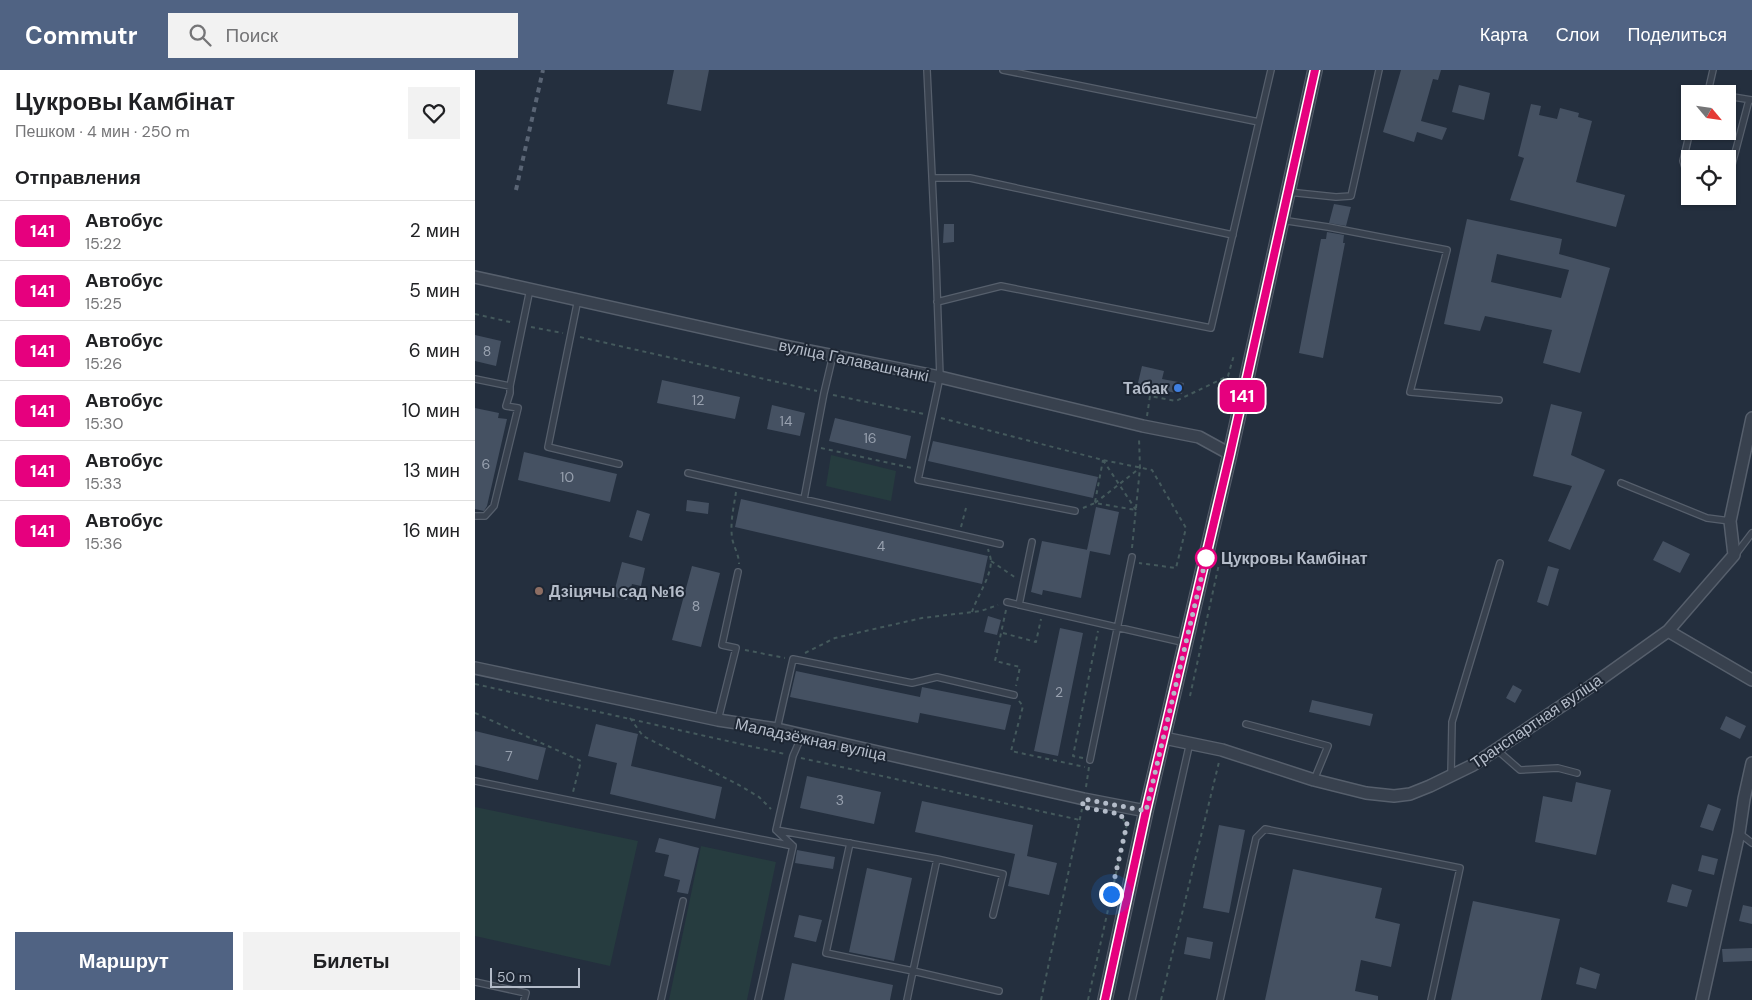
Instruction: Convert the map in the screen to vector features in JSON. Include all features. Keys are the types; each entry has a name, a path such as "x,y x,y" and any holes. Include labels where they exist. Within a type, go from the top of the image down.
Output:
{"street":[{"path":"1105,1000 1146,811 1230,454 1315,70"},
{"name":"вуліца Галавашчанкі","path":"475,277 577,299 587,303 940,377 1143,426 1199,437 1230,454"},
{"path":"1734,555 1730,521 1752,418"},
{"name":"Транспартная вуліца","path":"1164,738 1222,750 1314,780 1366,793 1394,796 1410,794 1473,764 1584,691 1668,631 1734,555"},
{"path":"1668,631 1752,680"},
{"name":"Маладзёжная вуліца","path":"475,668 718,720 777,729 1084,795 1146,811"},
{"path":"1703,1000 1752,763"}],"lane":[{"path":"927,70 940,377 918,480 1075,511"},
{"path":"1003,70 1259,122"},
{"path":"937,302 1001,286 1211,328 1271,70"},
{"path":"1288,192 1336,197 1351,196 1379,70"},
{"path":"1709,85 1713,70"},
{"path":"1736,98 1751,100 1736,152"},
{"path":"932,178 970,178 1233,235"},
{"path":"1281,220 1447,250 1410,392 1499,400"},
{"path":"475,516 485,516 494,506 518,408 506,406 530,289"},
{"path":"577,299 548,447 619,464"},
{"path":"804,498 813,446 833,355"},
{"path":"475,379 510,386"},
{"path":"688,473 1000,544"},
{"path":"1621,483 1707,518 1730,521"},
{"path":"1734,555 1752,532"},
{"path":"1019,605 1032,542"},
{"path":"1090,760 1131,559"},
{"path":"1451,776 1452,722 1499,562"},
{"path":"718,720 736,648 722,645 739,572"},
{"path":"1007,602 1186,643"},
{"path":"777,729 793,659 912,683 937,677 1014,695"},
{"path":"1246,724 1328,746 1314,780"},
{"path":"776,830 793,756 802,735"},
{"path":"1132,1000 1190,742"},
{"path":"1496,749 1520,770 1558,768 1577,773"},
{"path":"475,781 793,846"},
{"path":"1220,1000 1256,838 1265,829 1460,868 1431,1000"},
{"path":"776,830 793,846"},
{"path":"776,830 937,859 1003,874 993,915"},
{"path":"1739,833 1752,843"},
{"path":"850,843 826,953 999,991"},
{"path":"758,1000 793,846"},
{"path":"907,1000 937,859"},
{"path":"661,1000 683,901"},
{"path":"475,982 526,993 525,1000"}],"path":[{"path":"475,314 931,416 1103,460 1140,468 1152,470 1186,528 1176,568 1131,559 1140,468 1139,438"},
{"path":"1147,416 1150,396 1176,401 1228,376 1234,355"},
{"path":"813,446 919,470"},
{"path":"1103,460 1136,510"},
{"path":"1095,503 1103,460"},
{"path":"1075,511 1095,503 1140,468"},
{"path":"738,485 733,510 732,537 738,551 739,572"},
{"path":"1095,503 1136,510"},
{"path":"959,534 966,510"},
{"path":"972,612 976,599 986,582 991,561 1023,583"},
{"path":"736,648 793,659 835,638 922,618 981,611 1007,602"},
{"path":"1007,602 995,660 1020,666 1014,695 1023,706 1011,751 1089,768 1041,1000"},
{"path":"1001,633 1036,642 1042,616"},
{"path":"1090,760 1073,756 1099,629"},
{"path":"475,684 1079,820"},
{"path":"475,713 581,762 571,802"},
{"path":"630,718 643,736 739,784 759,797 779,815"},
{"path":"1161,1000 1222,750"},
{"path":"1088,1000 1127,824 1120,814"}],"green space":[{"path":"831,455 896,471 891,501 826,486"},
{"path":"475,807 638,841 610,966 475,936"},
{"path":"701,846 776,862 747,1000 669,1000"}],"building":[{"path":"674,70 709,70 701,111 667,104"},
{"path":"1401,70 1441,70 1438,80 1433,79 1421,121 1447,128 1442,140 1417,132 1414,142 1383,132"},
{"path":"1459,85 1490,93 1484,120 1452,112"},
{"path":"1531,104 1541,106 1539,115 1557,119 1560,108 1579,113 1578,117 1592,121 1576,182 1625,195 1616,227 1510,200 1524,158 1518,156"},
{"path":"1334,204 1351,207 1346,226 1329,223"},
{"path":"1467,219 1562,239 1559,254 1610,268 1580,373 1543,363 1552,330 1485,316 1480,331 1444,324","holes":["1497,254 1569,270 1561,298 1491,282"]},
{"path":"944,224 954,224 954,242 943,243"},
{"path":"1327,232 1344,235 1343,243 1345,243 1323,358 1299,353 1321,239 1326,239"},
{"path":"475,335 501,341 496,366 475,361"},
{"path":"1142,366 1164,371 1162,379 1184,383 1182,394 1160,390 1159,392 1137,387"},
{"path":"662,380 740,397 735,419 657,403"},
{"path":"1551,404 1582,412 1571,455 1605,470 1570,550 1548,541 1572,486 1533,476"},
{"path":"772,405 805,413 800,436 767,429"},
{"path":"475,408 499,413 498,418 507,419 487,506 484,511 475,509"},
{"path":"835,418 911,436 906,459 829,441"},
{"path":"933,441 1098,477 1093,498 928,461"},
{"path":"524,452 617,474 610,502 518,480"},
{"path":"741,499 988,556 982,584 735,527"},
{"path":"687,500 709,503 708,514 686,511"},
{"path":"1096,507 1119,512 1110,555 1090,551 1081,598 1043,590 1042,595 1031,592 1042,541 1087,550"},
{"path":"637,510 650,514 642,541 629,537"},
{"path":"1663,541 1690,554 1680,573 1653,560"},
{"path":"622,562 645,568 641,586 632,584 627,600 613,596"},
{"path":"692,566 720,573 701,647 672,640"},
{"path":"1548,566 1559,569 1548,606 1537,602"},
{"path":"988,616 1001,620 997,635 984,632"},
{"path":"1060,628 1083,633 1058,756 1034,751"},
{"path":"796,671 920,697 922,687 1011,705 1005,730 920,713 918,723 790,697"},
{"path":"1513,685 1522,690 1515,703 1506,698"},
{"path":"1312,700 1373,714 1370,726 1309,712"},
{"path":"1726,716 1746,726 1740,739 1720,729"},
{"path":"596,724 638,734 631,766 722,787 715,819 610,794 617,763 588,756"},
{"path":"475,731 546,748 538,780 475,765"},
{"path":"807,776 881,792 874,824 800,808"},
{"path":"1576,782 1611,790 1596,855 1535,842 1543,796 1572,802"},
{"path":"922,801 1033,825 1027,856 1057,863 1049,895 1008,886 1015,854 915,832"},
{"path":"1708,804 1721,809 1713,831 1700,827"},
{"path":"1219,825 1245,830 1229,913 1203,908"},
{"path":"659,838 699,848 688,894 677,892 680,880 664,876 669,855 655,852"},
{"path":"797,850 835,857 833,869 795,863"},
{"path":"1702,855 1718,859 1714,875 1698,871"},
{"path":"867,868 912,878 894,961 849,952"},
{"path":"1293,869 1382,888 1375,918 1400,924 1391,967 1361,960 1355,991 1378,996 1378,1000 1265,1000"},
{"path":"1672,884 1692,890 1687,907 1667,902"},
{"path":"1473,901 1560,919 1541,1000 1451,1000"},
{"path":"1743,905 1752,907 1752,924 1739,921"},
{"path":"799,915 822,920 816,942 794,937"},
{"path":"1187,937 1213,942 1210,959 1184,954"},
{"path":"1752,948 1752,961 1723,962 1722,949"},
{"path":"792,963 893,985 890,1000 784,1000"},
{"path":"1580,967 1600,974 1596,989 1576,984"}],"railway":[{"path":"516,190 543,70"}],"bus line":[{"name":"141","path":"1105,1000 1146,811 1230,454 1315,70"}],"place":[{"name":"Табак","path":"1178,388"},
{"name":"Цукровы Камбінат","path":"1206,558"},
{"name":"Дзіцячы сад №16","path":"539,591"}],"route":[{"path":"1111,894 1127,824 1120,814 1082,807 1084,799 1146,811 1206,558"}]}
